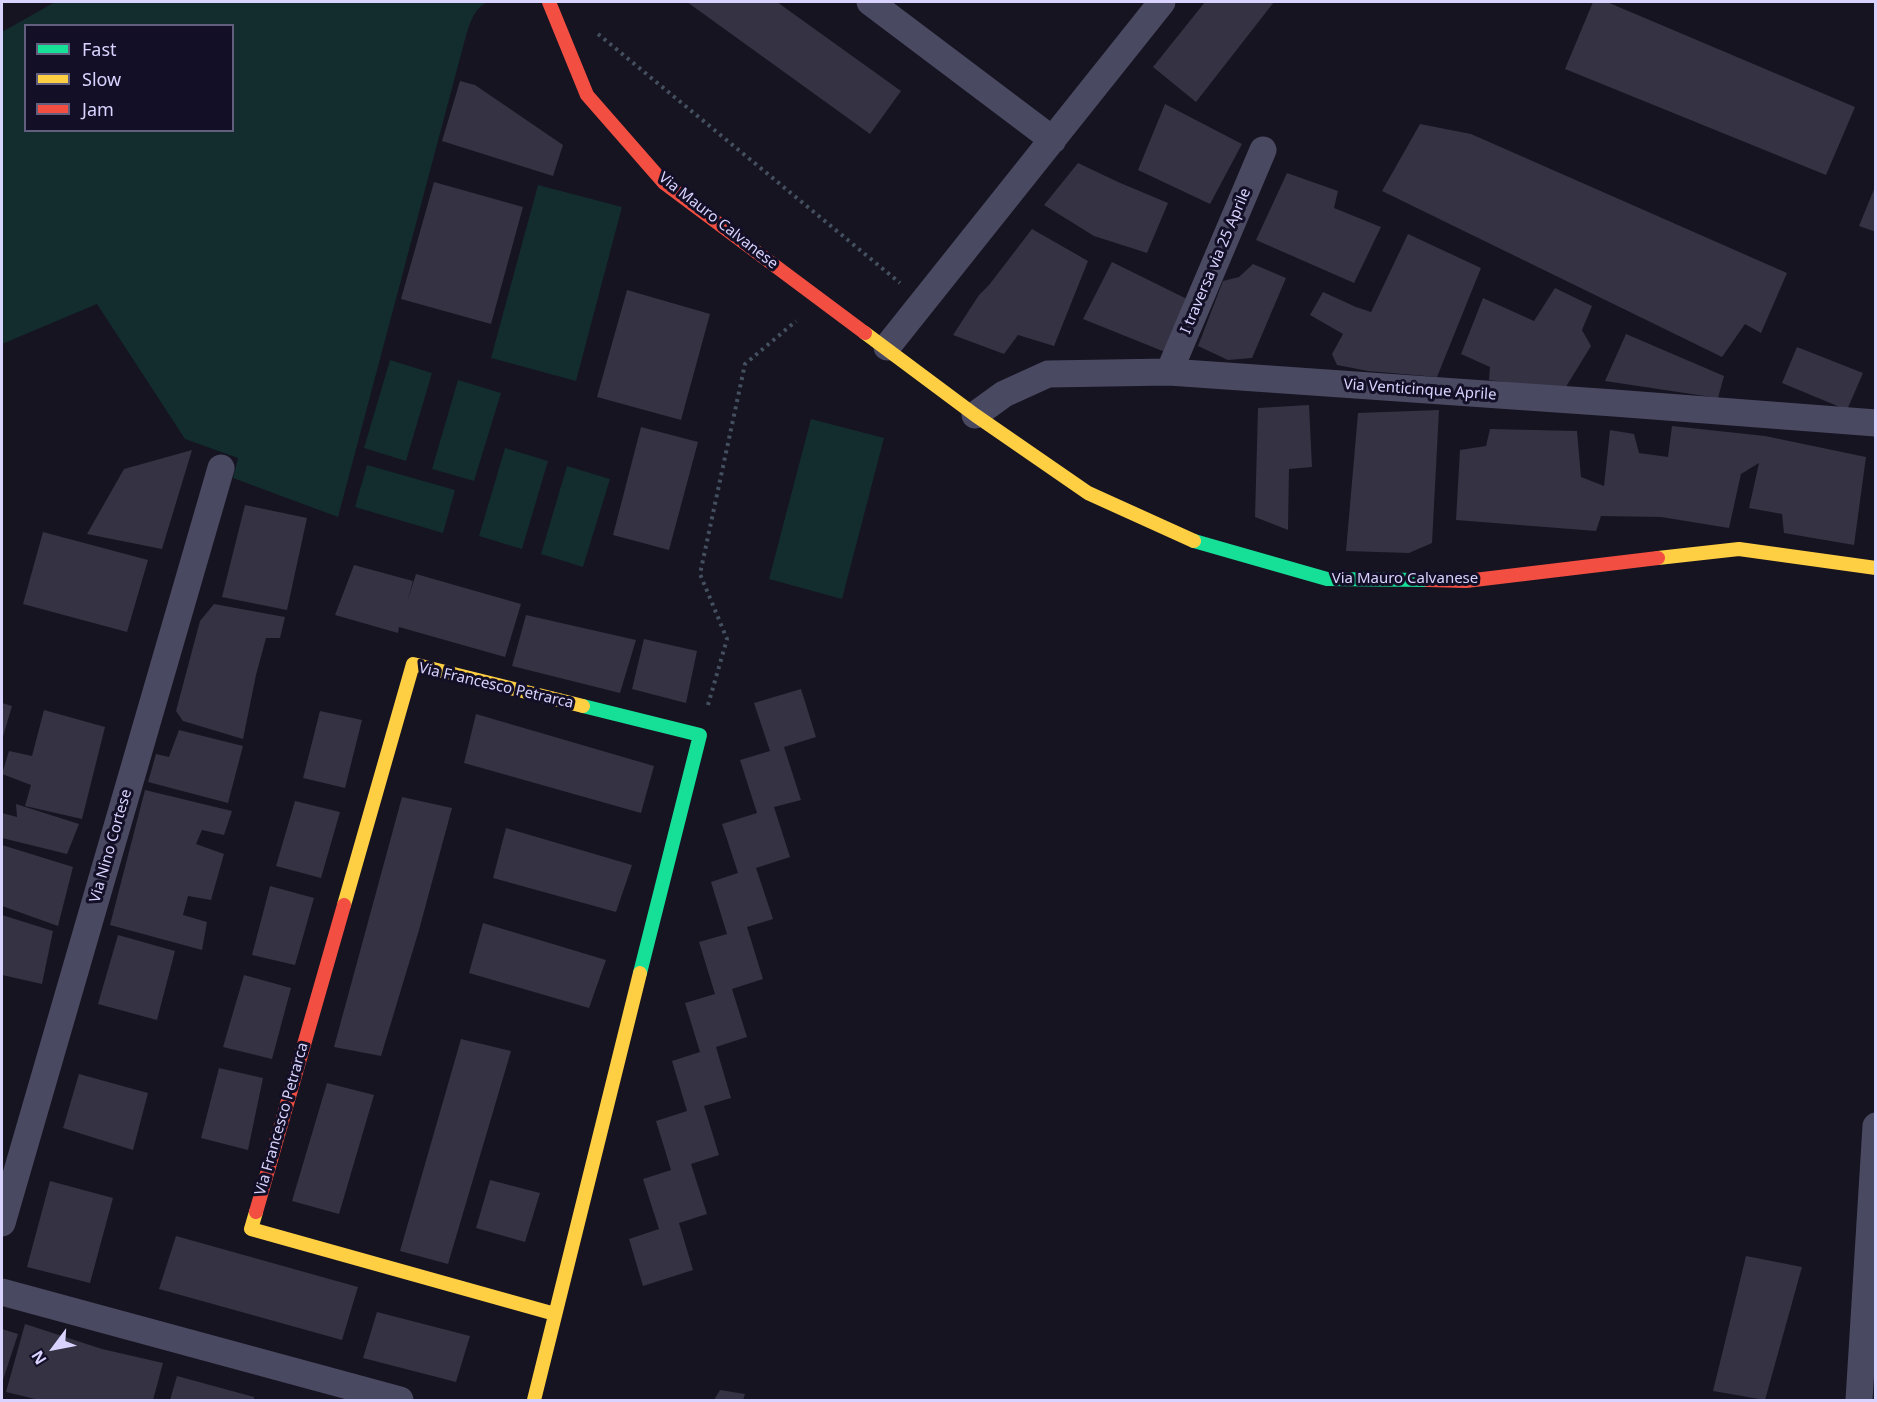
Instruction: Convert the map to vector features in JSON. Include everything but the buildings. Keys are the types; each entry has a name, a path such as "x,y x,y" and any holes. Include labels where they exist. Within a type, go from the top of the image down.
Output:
{"street":[{"name":"Via Mauro Calvanese","path":"549,2 587,95 664,183 975,415 1088,493 1188,539 1327,579 1466,582 1739,549 1875,568"},
{"path":"870,2 1053,140"},
{"path":"887,348 1162,2"},
{"name":"I traversa via 25 Aprile","path":"1169,372 1263,150"},
{"name":"Via Venticinque Aprile","path":"975,415 1004,394 1048,374 1169,372 1875,423"},
{"name":"Via Nino Cortese","path":"2,1223 221,468"},
{"name":"Via Francesco Petrarca","path":"555,1314 251,1229 414,664 700,735"},
{"path":"534,1401 700,735"},
{"path":"1859,1401 1875,1125"},
{"path":"2,1292 400,1401"}],"path":[{"path":"596,27 599,35 908,290"},
{"path":"700,735 727,639 700,574 745,364 795,322"}],"green space":[{"path":"55,2 488,2 475,14 464,43 338,517 233,478 238,458 185,439 97,304 2,344 2,32"},
{"path":"538,185 622,207 576,381 491,358"},
{"path":"390,360 432,373 406,461 364,448"},
{"path":"458,380 501,393 474,481 432,469"},
{"path":"811,419 884,438 842,599 769,579"},
{"path":"505,448 548,461 522,549 479,536"},
{"path":"367,465 455,490 443,533 355,507"},
{"path":"567,466 610,479 583,567 541,554"}],"traffic: fast":[{"path":"1194,541 1327,579 1427,580"},
{"path":"583,706 700,735 640,973"}],"traffic: slow":[{"path":"865,333 975,415 1088,493 1194,541"},
{"path":"1658,558 1739,549 1876,568"},
{"path":"344,905 413,664 583,706"},
{"path":"534,1400 640,973"},
{"path":"256,1212 251,1229 555,1314"}],"traffic: jam":[{"path":"549,2 587,95 664,183 865,333"},
{"path":"1427,580 1466,581 1658,558"},
{"path":"256,1212 344,905"}]}
